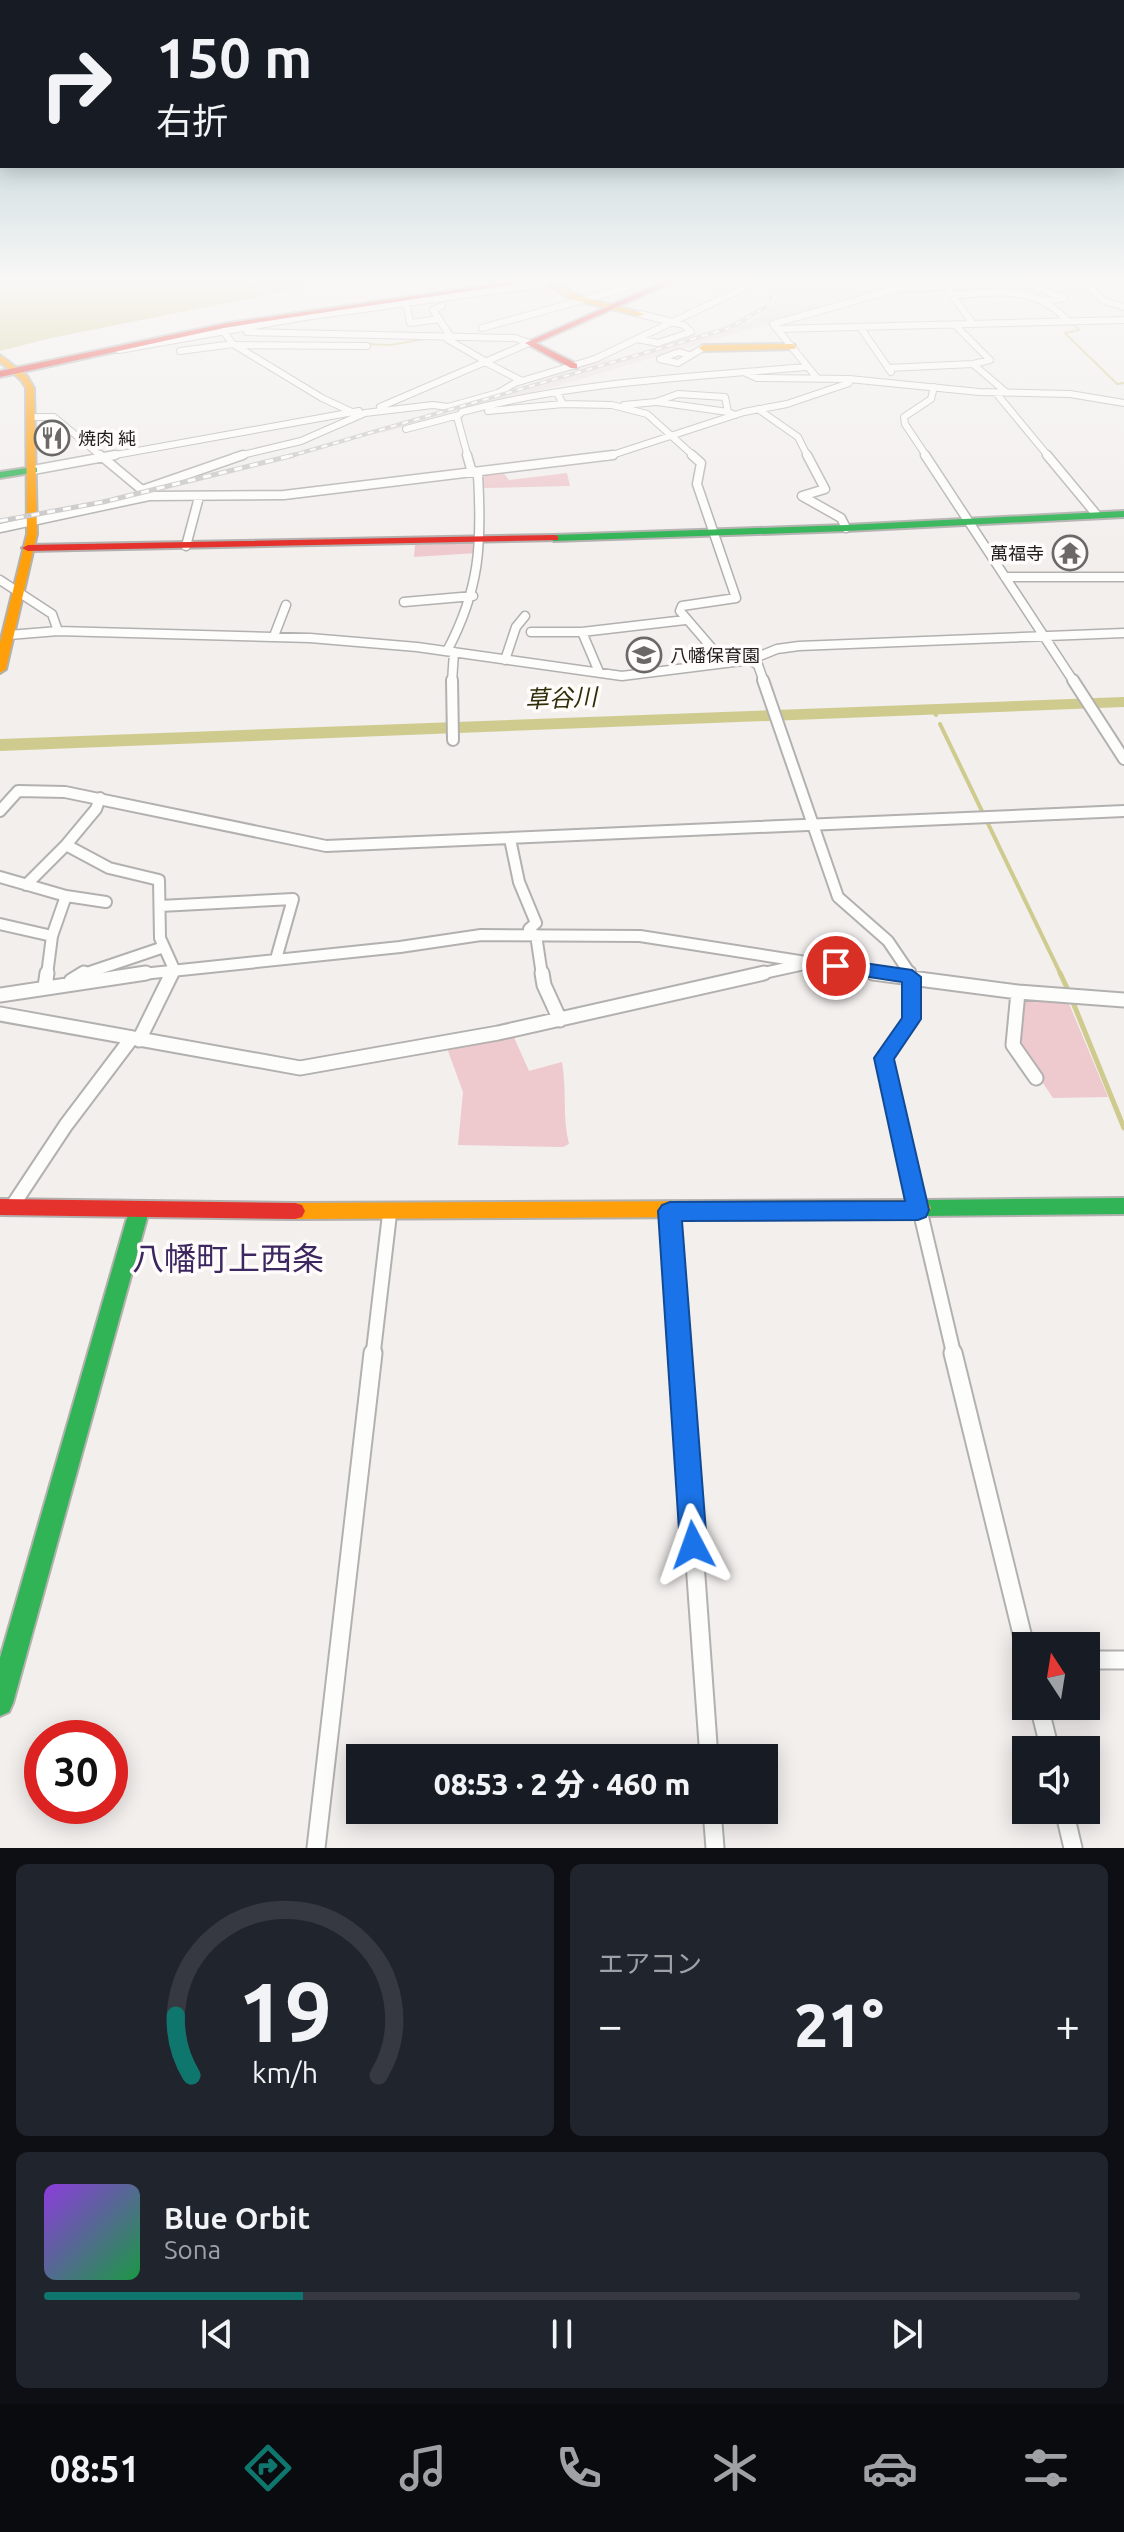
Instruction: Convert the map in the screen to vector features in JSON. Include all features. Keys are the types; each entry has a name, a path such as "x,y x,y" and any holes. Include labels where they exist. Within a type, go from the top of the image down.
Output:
{"street":[{"path":"0,669 33,519 30,388 8,369"},
{"path":"275,369 322,398 361,412"},
{"path":"32,417 54,417 142,490 221,465 231,458 301,441 361,412 468,369"},
{"path":"499,369 523,381"},
{"path":"0,475 361,412 433,405 448,407 563,369"},
{"path":"406,429 489,404 601,385 771,369"},
{"path":"808,369 817,378"},
{"path":"889,369 900,383"},
{"path":"979,369 1007,393"},
{"path":"743,371 757,378 849,379 996,393 1070,394 1124,403"},
{"path":"0,528 149,496 284,495 608,457 670,439 731,414 805,398 849,383 849,379"},
{"path":"934,387 931,399 903,421 1124,759"},
{"path":"557,393 563,404"},
{"path":"996,393 1096,514"},
{"path":"461,414 547,403 645,404 678,394 725,397 731,414"},
{"path":"656,402 731,414"},
{"path":"489,404 497,410"},
{"path":"645,404 647,414 670,439 701,463 697,484 736,598 682,606 680,611 723,661"},
{"path":"612,405 647,414"},
{"path":"758,409 798,437 825,489 802,496 841,518 846,528"},
{"path":"453,740 451,652 473,596 482,539 478,475 471,469 461,414"},
{"path":"186,546 199,497"},
{"path":"28,548 846,528 967,519 1124,514"},
{"path":"1005,577 1124,577"},
{"path":"0,580 52,614 58,631"},
{"path":"451,583 452,598"},
{"path":"404,602 473,596"},
{"path":"274,636 286,605"},
{"path":"505,660 516,627 525,616"},
{"path":"531,632 544,635 685,620"},
{"path":"9,635 58,631 274,636 451,652 622,676 645,676 723,661 750,660 777,649 799,646 1124,633"},
{"path":"582,632 599,672"},
{"path":"750,660 758,665 838,897 888,941 912,977 912,1019 884,1058 1022,1632"},
{"path":"0,811 18,791 65,792 326,846 1124,811"},
{"path":"26,885 66,845 96,809 100,798"},
{"path":"510,839 519,882 536,923 529,929 544,985 560,1020"},
{"path":"66,845 109,868 159,880 160,938 174,969"},
{"path":"0,877 66,896 106,902"},
{"path":"45,987 52,936 66,896"},
{"path":"160,906 293,899 276,959"},
{"path":"0,924 52,936"},
{"path":"0,995 174,969 400,947 481,935 532,935 640,936 803,964 1018,992 1124,1000"},
{"path":"67,984 88,971 164,947"},
{"path":"0,1014 300,1068 439,1045 560,1020 803,964"},
{"path":"5,1207 135,1040 174,969"},
{"path":"1018,992 1013,1045 1036,1078"},
{"path":"5,1207 139,1211 670,1211 1124,1206"},
{"path":"316,1848 390,1210"},
{"path":"0,1703 139,1211"},
{"path":"670,1211 708,1744"},
{"path":"1100,1660 1124,1660"},
{"path":"713,1824 715,1848"},
{"path":"1067,1824 1073,1848"}],"shaded area":[{"path":"614,369 381,433 377,430 514,390 562,372"},
{"path":"502,471 509,480 567,473 570,486 483,488 483,473"},
{"path":"477,543 477,553 414,557 415,545"},
{"path":"1021,999 1067,999 1108,1097 1053,1098 1017,1044"},
{"path":"512,1033 529,1071 562,1062 569,1144 563,1147 458,1145 463,1092 447,1048"}],"waterway":[{"path":"1102,369 1117,384 1124,383"},
{"name":"草谷川","path":"0,745 1124,702"},
{"name":"草谷川","path":"932,708 936,715"},
{"path":"940,724 1061,975"},
{"path":"1060,973 1069,992"},
{"path":"1072,1000 1124,1128"}],"railway":[{"path":"293,455 589,369"},
{"path":"0,521 103,502 293,455"},
{"path":"287,457 293,455"}],"traffic: fast":[{"path":"0,475 33,470"},
{"path":"554,538 1124,514"},
{"path":"921,1208 1124,1206"},
{"path":"0,1703 139,1211"}],"traffic: slow":[{"path":"0,669 32,534 30,388 13,369"},
{"path":"295,1211 921,1208"}],"traffic: jam":[{"path":"0,374 22,369"},
{"path":"28,548 554,538"},
{"path":"0,1207 295,1211"}],"place":[{"name":"焼肉 純","path":"52,438"},
{"name":"萬福寺","path":"1070,553"},
{"name":"八幡保育園","path":"644,655"}],"district":[{"name":"八幡町上西条","path":"228,1258"}],"route":[{"path":"693,1545 670,1211 918,1210 884,1058 912,1019 912,977 836,966"}]}
